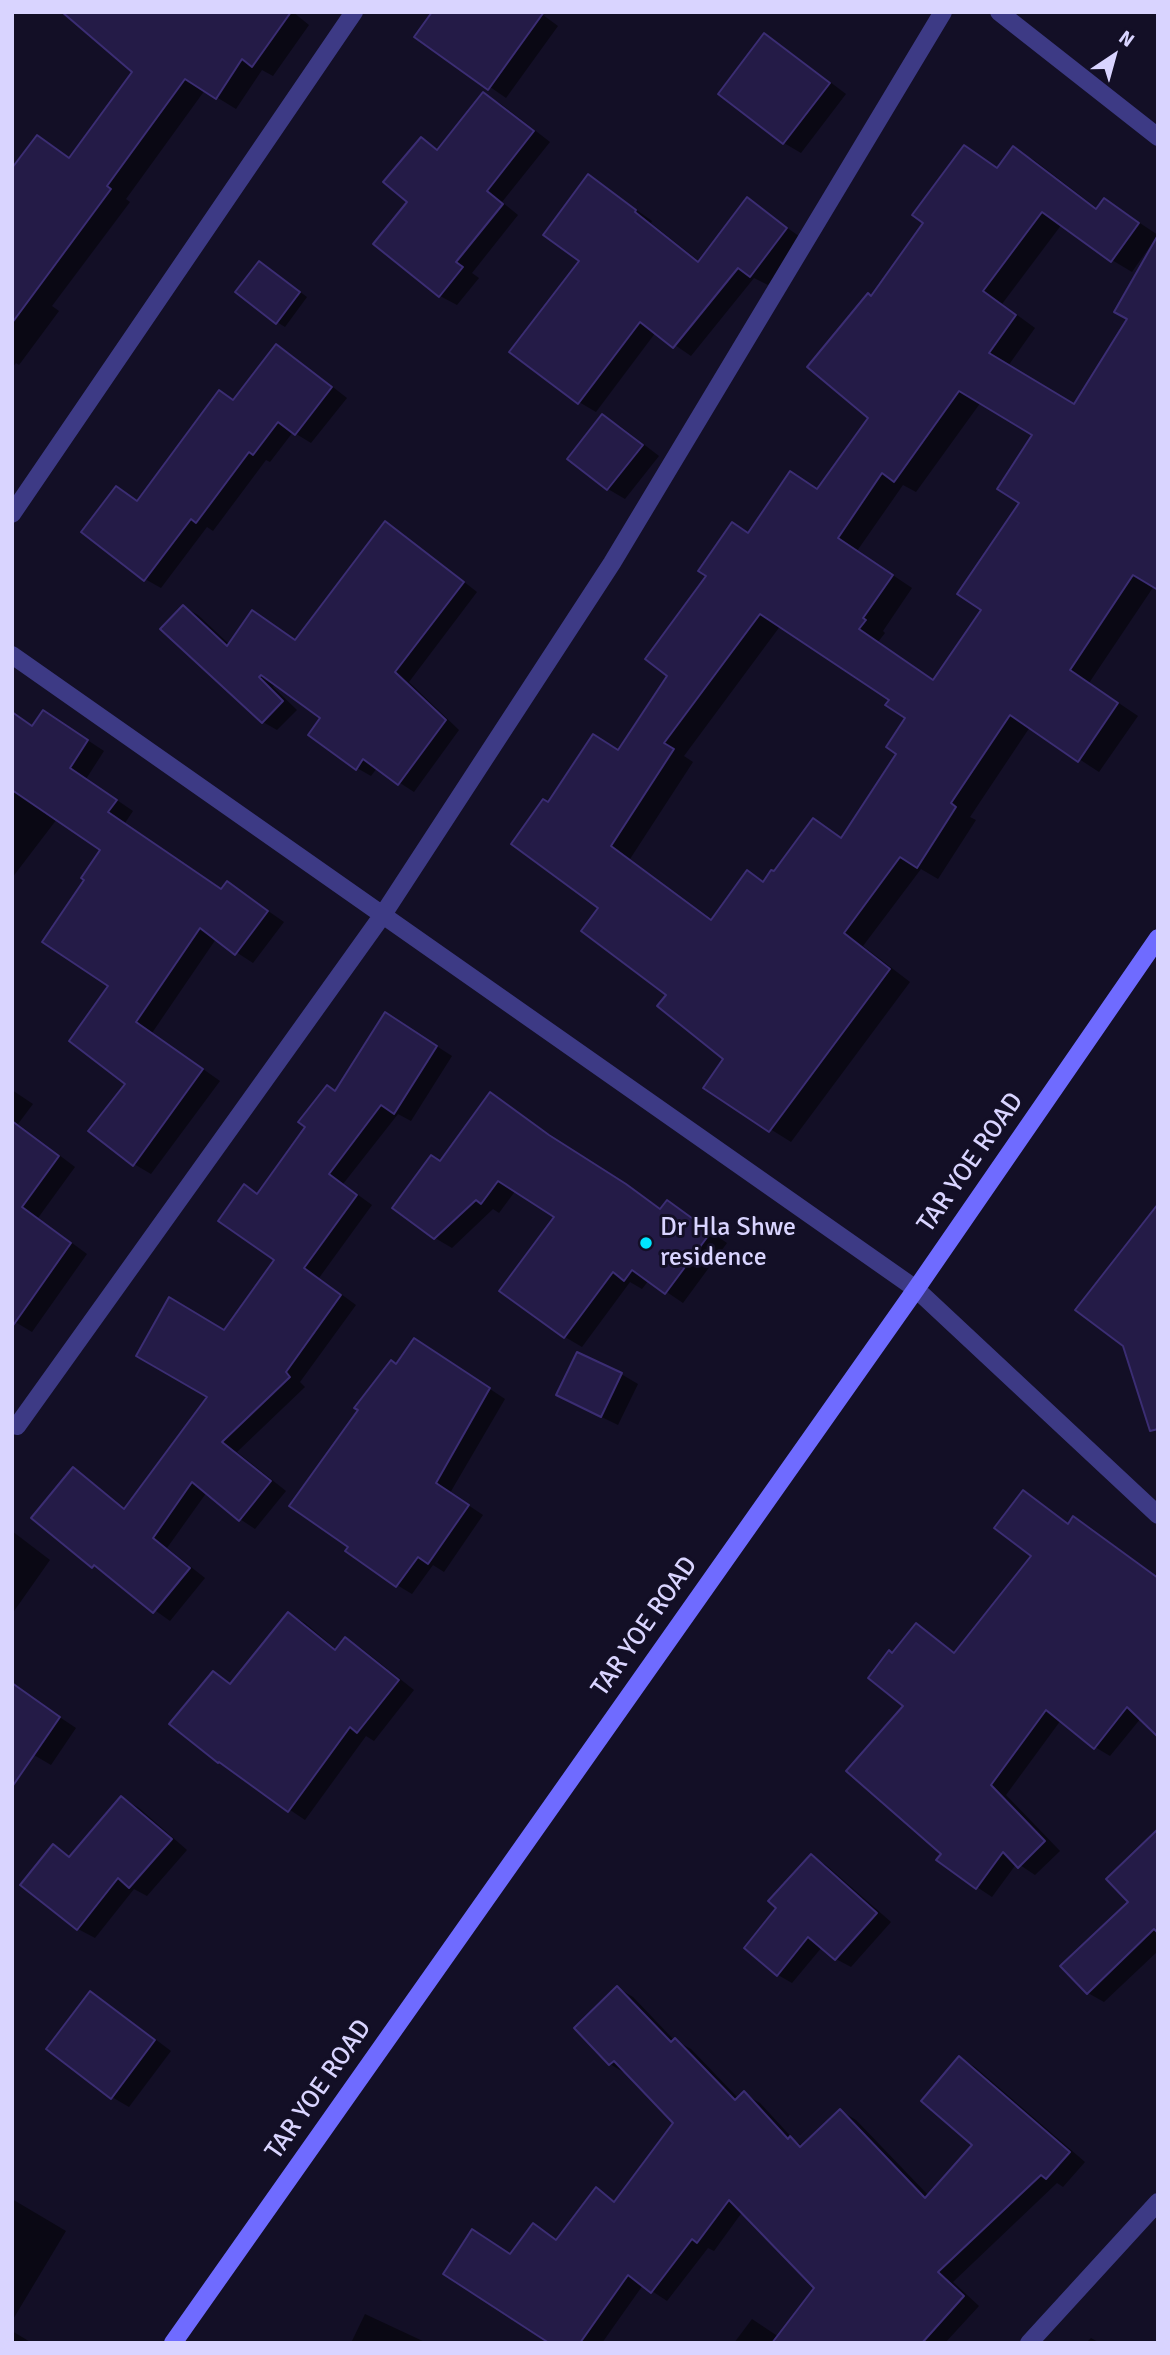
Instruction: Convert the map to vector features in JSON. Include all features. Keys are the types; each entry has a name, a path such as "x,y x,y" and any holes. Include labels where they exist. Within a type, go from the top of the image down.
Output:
{"main road":[{"name":"TAR YOE ROAD","path":"173,2343 916,1289 1158,938"}],"street":[{"path":"12,514 354,12"},
{"path":"16,1426 382,916 612,563 943,12"},
{"path":"999,12 1158,137"},
{"path":"12,654 916,1289 1158,1515"},
{"path":"1029,2343 1158,2202"}],"building":[{"path":"62,12 291,12 252,67 242,59 216,99 185,79 107,186 111,189 12,323 12,168 37,135 69,158 132,72"},
{"path":"432,12 544,12 488,90 414,37"},
{"path":"764,33 830,83 783,144 718,94"},
{"path":"483,92 534,131 487,191 503,204 456,262 463,267 439,297 373,244 407,202 383,182 421,137 437,150"},
{"path":"964,145 997,168 1013,146 1096,209 1104,198 1139,223 1111,262 1042,212 983,291 1016,315 989,353 1074,404 1127,319 1114,312 1158,235 1158,590 1133,575 1070,670 1118,703 1078,762 1010,715 951,803 956,807 917,868 900,857 844,933 890,969 769,1132 703,1088 723,1059 657,1006 666,995 581,931 598,908 511,844 543,799 548,802 593,734 618,750 667,676 645,659 706,576 698,571 732,522 748,533 790,471 817,489 868,418 807,367 868,293 871,296 923,223 912,215","holes":["959,391 1032,435 997,489 1019,503 957,594 981,610 933,680 859,629 866,620 863,618 893,575 838,538 882,473 894,482","760,614 889,700 885,705 905,718 886,747 896,754 841,838 813,818 774,871 771,870 763,882 747,870 711,920 611,846 674,749 664,743"]},
{"path":"588,174 698,262 747,197 787,228 750,277 738,268 673,348 640,322 578,404 509,352 579,261 543,235"},
{"path":"259,261 300,292 276,324 235,292"},
{"path":"276,344 332,387 295,435 278,422 253,455 249,452 196,523 191,519 144,581 81,532 116,486 137,501 219,390 233,400"},
{"path":"602,414 643,445 607,490 567,459"},
{"path":"385,521 464,582 395,672 446,720 398,785 363,759 356,770 308,735 320,718 261,675 259,677 283,701 262,723 160,629 183,605 227,646 252,610 295,640"},
{"path":"43,710 88,740 70,768 117,800 108,812 221,889 227,881 268,911 235,955 200,928 136,1022 203,1069 133,1166 88,1131 125,1084 69,1041 108,986 42,942 84,880 81,878 100,850 12,790 12,712 32,726"},
{"path":"385,1012 437,1046 394,1114 381,1105 329,1174 357,1195 304,1268 341,1295 286,1372 290,1377 222,1442 271,1481 239,1521 192,1482 153,1538 190,1568 153,1613 31,1518 73,1467 124,1509 207,1397 136,1356 169,1297 224,1330 274,1260 218,1221 244,1184 257,1194 305,1127 298,1122 327,1085 335,1091"},
{"path":"490,1092 660,1209 667,1200 711,1232 665,1294 632,1270 624,1281 613,1272 564,1338 499,1291 554,1217 498,1181 481,1204 476,1200 434,1239 392,1208 431,1155 440,1161"},
{"path":"12,1121 59,1156 22,1207 71,1243 12,1327"},
{"path":"1158,1204 1158,1429 1150,1431 1123,1346 1075,1310"},
{"path":"414,1338 490,1388 436,1483 469,1505 428,1564 418,1557 396,1587 345,1551 348,1547 289,1506 358,1410 354,1408 391,1360 396,1364"},
{"path":"577,1352 622,1373 601,1417 556,1395"},
{"path":"1023,1490 1068,1524 1073,1516 1158,1578 1158,1737 1127,1707 1094,1749 1046,1710 991,1785 1045,1841 1018,1868 1003,1852 976,1889 936,1860 941,1854 846,1771 903,1706 868,1678 889,1650 892,1653 916,1623 954,1653 1031,1556 994,1528"},
{"path":"288,1612 335,1650 345,1637 399,1680 357,1733 350,1727 288,1812 218,1763 169,1724 213,1671 230,1684"},
{"path":"12,1683 60,1717 12,1787"},
{"path":"121,1796 172,1839 129,1888 118,1878 77,1930 20,1885 53,1844 69,1857"},
{"path":"1158,1829 1158,1933 1154,1929 1087,1994 1060,1966 1128,1902 1106,1879"},
{"path":"811,1854 877,1913 835,1960 808,1937 777,1976 744,1948 776,1908 768,1901"},
{"path":"617,1986 671,2042 675,2038 735,2100 744,2091 788,2139 790,2136 800,2147 840,2109 925,2198 972,2145 921,2101 959,2056 1070,2152 1046,2179 1041,2175 938,2272 964,2296 922,2343 772,2343 814,2288 729,2200 697,2243 692,2239 651,2293 628,2275 580,2343 549,2343 443,2274 472,2229 510,2254 533,2223 556,2240 596,2187 614,2202 673,2123 614,2061 609,2065 574,2028"},
{"path":"90,1991 155,2040 111,2099 46,2049"}],"place":[{"name":"Dr Hla Shwe residence","path":"646,1243"}]}
